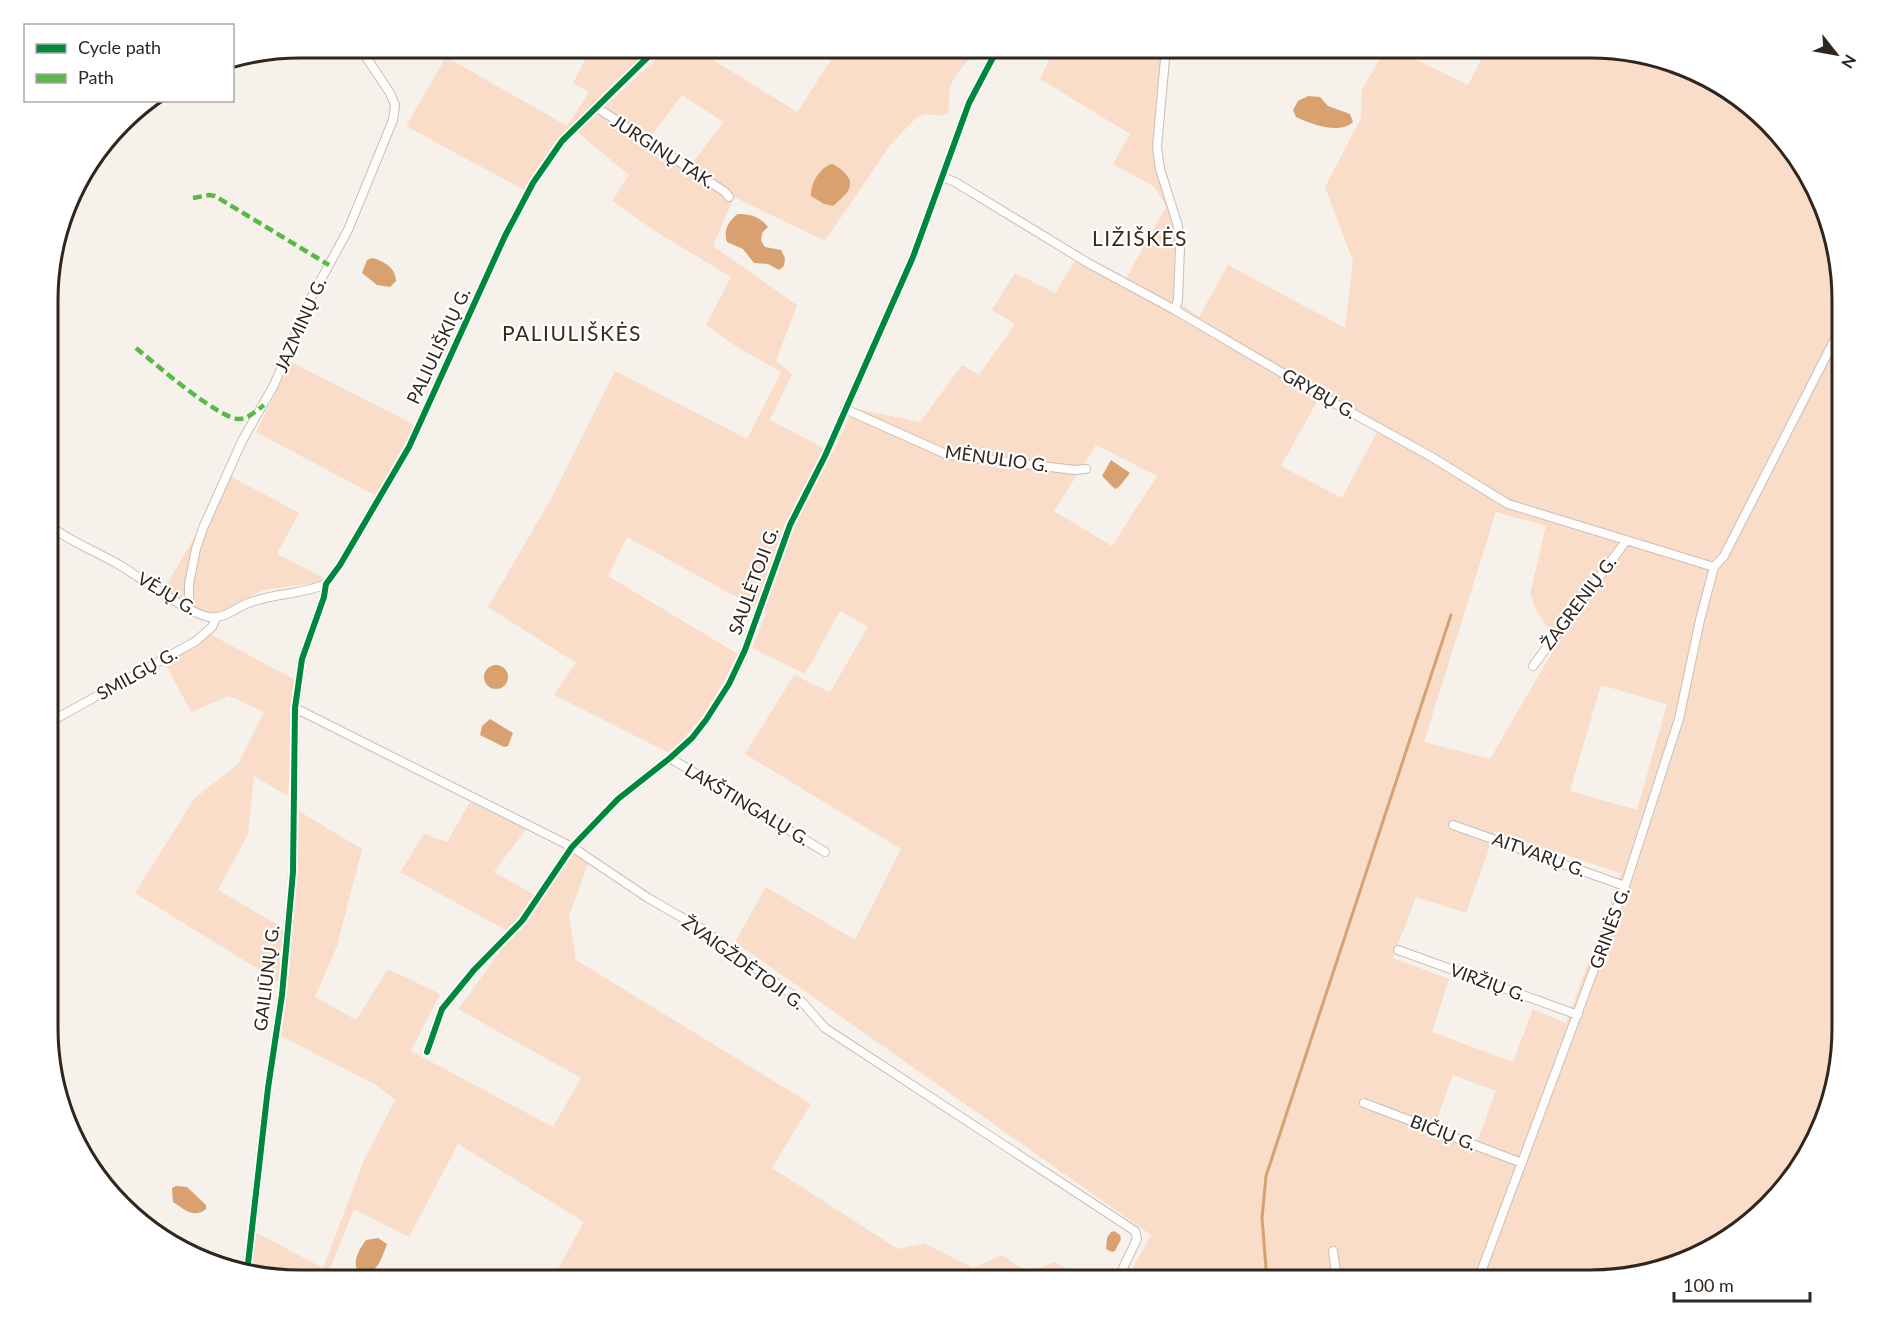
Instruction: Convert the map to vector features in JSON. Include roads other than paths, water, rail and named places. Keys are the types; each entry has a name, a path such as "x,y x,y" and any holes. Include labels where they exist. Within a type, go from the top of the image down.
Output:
{"street":[{"name":"JAZMINŲ G.","path":"185,607 189,598 189,584 196,549 203,528 242,441 274,385 312,296 348,230 393,120 395,105 390,93 367,59"},
{"name":"PALIULIŠKIŲ G.","path":"298,686 302,659 326,584 340,565 409,447 505,236 533,183 562,141 646,59"},
{"name":"SAULĖTOJI G.","path":"427,1052 442,1009 474,970 522,921 572,847 618,799 692,738 729,684 745,650 790,525 825,456 913,257 969,103 990,59"},
{"path":"1165,59 1157,147 1160,169 1178,226 1180,248 1178,300 1175,310"},
{"name":"JURGINŲ TAK.","path":"596,107 725,192 729,197"},
{"name":"GRYBŲ G.","path":"943,177 955,182 1088,263 1175,310 1430,456 1508,504 1714,567"},
{"name":"GRINĖS G.","path":"1482,1270 1625,886 1679,719 1714,567 1724,556 1832,346"},
{"name":"MĖNULIO G.","path":"844,409 948,455 1086,469"},
{"name":"VĖJŲ G.","path":"58,532 100,554 185,607 206,617 216,618 262,597 305,591 326,584"},
{"name":"ŽAGRENIŲ G.","path":"1533,666 1626,541"},
{"name":"SMILGŲ G.","path":"58,718 196,641 212,627 216,618"},
{"name":"GAILIŪNŲ G.","path":"248,1264 268,1088 282,995 293,872 295,708 298,686"},
{"name":"ŽVAIGŽDĖTOJI G.","path":"295,708 572,847 648,898 702,929 802,1002 825,1028 1135,1231 1137,1239 1123,1268"},
{"name":"LAKŠTINGALŲ G.","path":"670,758 825,852"},
{"name":"AITVARŲ G.","path":"1453,825 1625,886"},
{"name":"VIRŽIŲ G.","path":"1398,950 1578,1015"},
{"name":"BIČIŲ G.","path":"1364,1103 1522,1163"},
{"path":"1333,1251 1336,1270"}],"waterway":[{"path":"1266,1270 1262,1218 1266,1176 1451,615"}],"district":[{"name":"LIŽIŠKĖS","path":"1140,239"},
{"name":"PALIULIŠKĖS","path":"572,334"}]}
